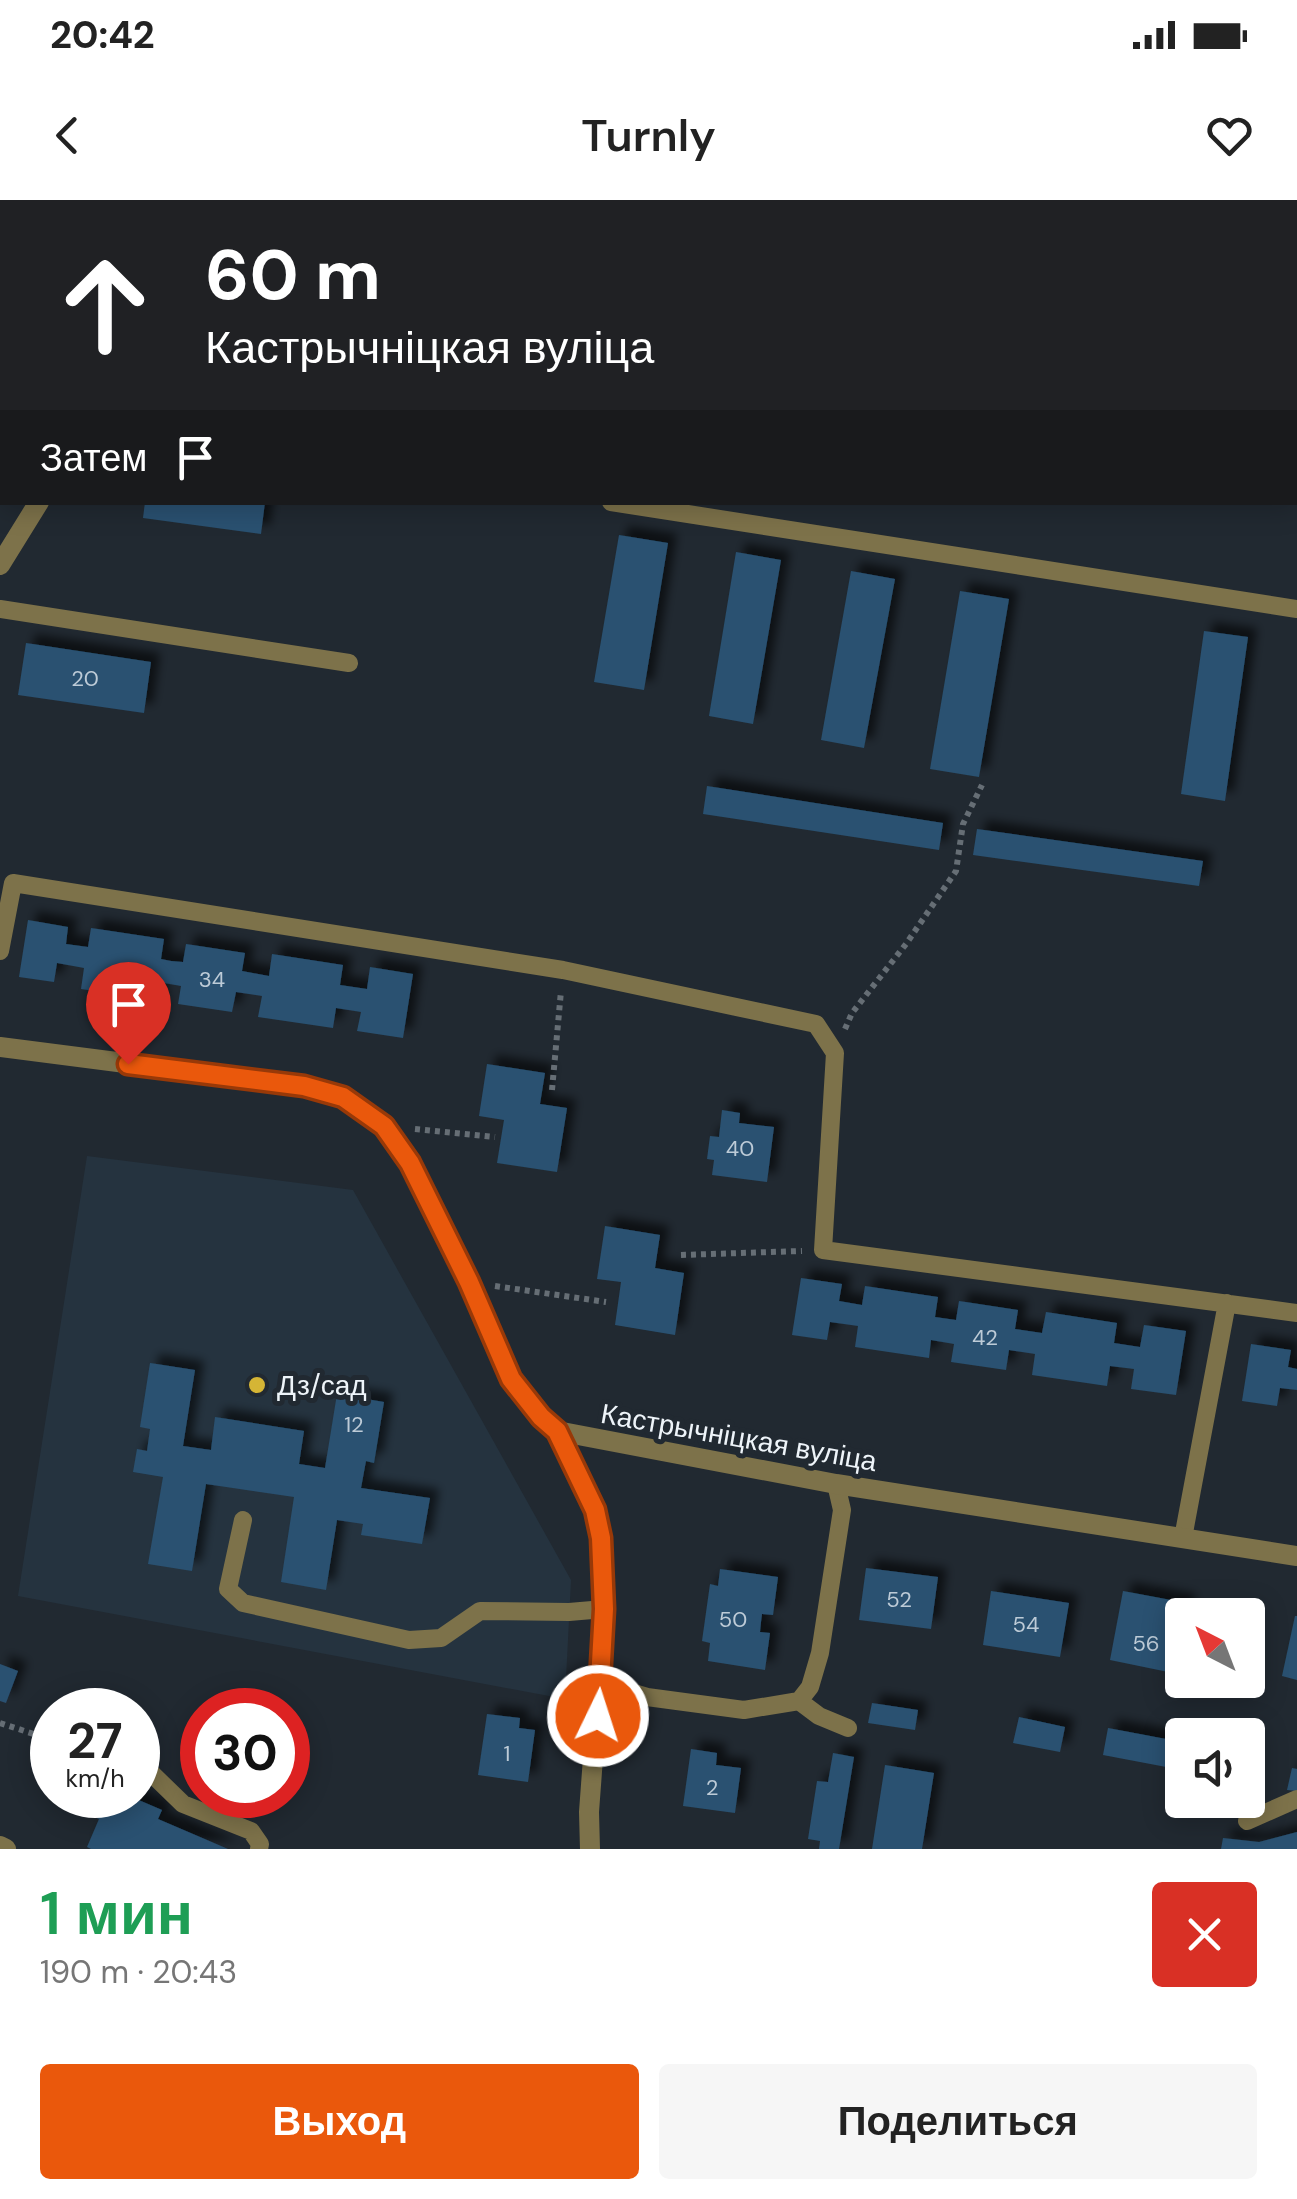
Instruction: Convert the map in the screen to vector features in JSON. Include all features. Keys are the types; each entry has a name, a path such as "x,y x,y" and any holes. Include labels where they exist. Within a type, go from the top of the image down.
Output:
{"street":[{"path":"0,565 38,505"},
{"name":"Кастрычніцкая вуліца","path":"0,1048 304,1086 343,1097 384,1126 410,1163 469,1282 511,1379 557,1431 836,1484 1297,1556"},
{"path":"557,1431 595,1510 601,1538 604,1609 589,1812 590,1849"}],"lane":[{"path":"630,505 1297,610"},
{"path":"0,609 349,663"},
{"path":"0,952 13,882 563,970 816,1024 835,1052 823,1250 1297,1313"},
{"path":"1183,1538 1227,1302"},
{"path":"799,1702 810,1686 820,1653 842,1510 836,1484"},
{"path":"243,1520 228,1588 243,1604 409,1640 441,1638 480,1611 604,1609"},
{"path":"600,1684 647,1697 744,1710 799,1702 848,1728"},
{"path":"160,1782 182,1804 250,1831 260,1844 259,1849"},
{"path":"1247,1822 1297,1800"}],"path":[{"path":"835,1052 852,1013 906,944 956,870 963,824 982,785"},
{"path":"552,1090 563,970"},
{"path":"384,1126 495,1137"},
{"path":"682,1254 823,1250"},
{"path":"469,1282 606,1302"},
{"path":"0,1723 30,1733"}],"shaded area":[{"name":"Дз/сад","path":"87,1156 353,1190 571,1580 565,1699 18,1596"}],"building":[{"path":"145,505 265,505 261,534 143,518"},
{"path":"619,535 668,543 644,690 594,682"},
{"path":"736,552 781,560 753,724 709,716"},
{"path":"851,571 895,579 864,748 821,740"},
{"path":"960,591 1009,599 979,777 930,769"},
{"path":"1204,631 1248,637 1225,801 1181,794"},
{"path":"26,643 151,662 144,713 18,695"},
{"path":"707,786 943,823 939,850 703,814"},
{"path":"977,829 1203,861 1199,886 973,855"},
{"path":"28,920 68,927 66,944 88,947 91,928 164,939 161,959 171,961 183,962 186,944 245,953 242,971 269,976 272,954 343,965 340,985 367,989 370,967 413,974 403,1038 357,1031 361,1012 336,1008 333,1028 258,1017 262,996 236,992 232,1012 178,1004 181,986 158,982 155,1000 81,989 84,968 57,963 54,982 19,977"},
{"path":"487,1064 545,1073 540,1104 567,1108 557,1172 497,1163 504,1120 479,1116"},
{"path":"722,1110 740,1113 739,1123 774,1127 767,1182 712,1175 714,1160 707,1159 710,1136 719,1137"},
{"path":"605,1226 660,1235 655,1268 684,1273 675,1335 615,1325 621,1282 597,1279"},
{"path":"801,1278 842,1284 839,1301 862,1305 865,1286 938,1297 935,1317 956,1320 959,1301 1018,1310 1015,1329 1042,1333 1046,1312 1117,1323 1114,1343 1140,1347 1144,1325 1186,1331 1176,1395 1131,1389 1134,1369 1110,1366 1107,1386 1032,1375 1035,1354 1009,1350 1006,1370 951,1362 954,1344 931,1340 929,1358 855,1347 858,1326 830,1322 827,1340 792,1335"},
{"path":"1251,1344 1291,1350 1288,1367 1297,1369 1297,1390 1280,1388 1277,1406 1242,1401"},
{"path":"150,1363 195,1370 183,1446 211,1450 215,1417 304,1431 299,1464 325,1468 337,1394 384,1402 374,1463 366,1461 361,1488 430,1498 422,1544 361,1535 363,1524 337,1520 326,1590 281,1582 294,1497 206,1484 192,1571 148,1564 163,1477 133,1472 137,1449 147,1451 150,1429 140,1427"},
{"path":"866,1568 938,1577 931,1629 859,1620"},
{"path":"720,1569 778,1577 773,1615 762,1614 760,1632 770,1633 765,1670 708,1661 710,1643 702,1641 710,1584 718,1586"},
{"path":"991,1591 1069,1603 1060,1657 983,1645"},
{"path":"1123,1591 1165,1599 1165,1671 1110,1660"},
{"path":"1297,1616 1297,1680 1282,1676"},
{"path":"0,1664 18,1671 6,1703 0,1701"},
{"path":"872,1703 918,1710 915,1730 868,1723"},
{"path":"487,1714 520,1718 519,1728 535,1730 528,1782 478,1775"},
{"path":"1019,1717 1065,1727 1060,1752 1013,1743"},
{"path":"1108,1728 1165,1739 1165,1767 1103,1755"},
{"path":"691,1749 717,1753 716,1765 741,1768 735,1813 683,1806"},
{"path":"833,1753 854,1757 839,1849 819,1849 820,1841 808,1839 817,1781 828,1782"},
{"path":"885,1765 934,1773 922,1849 872,1849"},
{"path":"1292,1768 1297,1769 1297,1791 1287,1790"},
{"path":"158,1818 228,1849 91,1849 87,1847 99,1819"},
{"path":"1297,1832 1297,1849 1221,1849 1223,1838 1259,1842"}],"place":[{"name":"Дз/сад","path":"257,1385"}],"route":[{"path":"128,1064 304,1086 343,1097 384,1126 410,1163 469,1282 511,1379 557,1431 595,1510 601,1538 604,1609 598,1716"}]}
